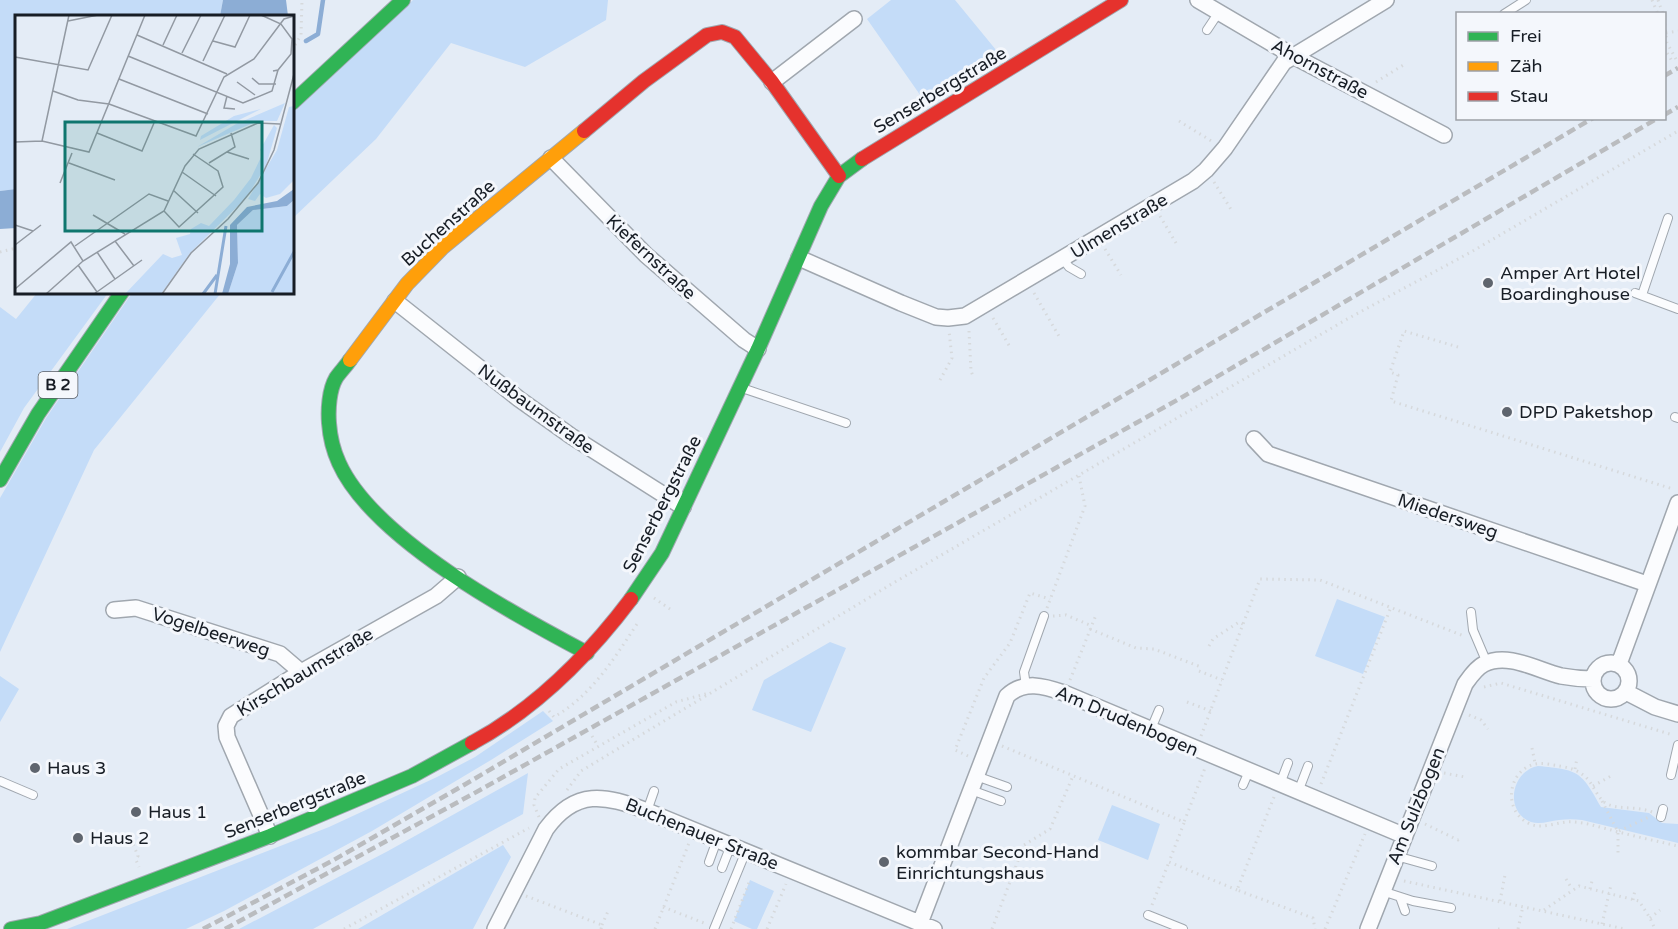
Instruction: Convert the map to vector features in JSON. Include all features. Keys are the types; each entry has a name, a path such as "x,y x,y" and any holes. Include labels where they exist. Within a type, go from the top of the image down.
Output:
{"street":[{"path":"294,101 403,0"},
{"name":"Senserbergstraße","path":"11,929 41,923 145,884 270,836 412,776 482,738 539,698 587,653 633,604 662,553 758,349 821,206 839,176 859,160 1121,0"},
{"name":"Ahornstraße","path":"1198,0 1295,57 1444,135"},
{"name":"Ulmenstraße","path":"799,258 936,317 965,316 1193,181 1226,148 1284,62 1386,0"},
{"path":"772,82 854,19"},
{"name":"Buchenstraße","path":"587,653 522,619 458,577 400,536 374,511 340,465 331,440 329,405 335,381 407,284 443,247 644,81 707,35 722,32 735,37 772,82 839,176"},
{"name":"Kiefernstraße","path":"551,158 646,255 744,340 758,349"},
{"name":"B 2","path":"0,480 38,414 121,294"},
{"name":"Nußbaumstraße","path":"395,301 519,399 683,507"},
{"name":"Miedersweg","path":"1254,439 1268,454 1647,584"},
{"path":"1619,664 1678,503"},
{"name":"Kirschbaumstraße","path":"270,836 227,737 226,726 231,716 301,672 436,596 458,577"},
{"name":"Vogelbeerweg","path":"114,610 136,608 280,654 301,672"},
{"path":"1487,663 1507,660 1575,679 1593,679"},
{"name":"Am Sulzbogen","path":"1368,929 1465,684 1475,671 1487,663"},
{"path":"1608,663 1619,664 1630,680 1626,692 1616,699 1604,698 1596,691 1593,679 1597,668 1608,663"},
{"path":"927,926 976,776 1007,696 1016,688 1026,686"},
{"name":"Am Drudenbogen","path":"1026,686 1046,687 1064,693 1203,752 1246,778 1280,784 1405,836"},
{"path":"1626,692 1646,703 1678,714"},
{"name":"Buchenauer Straße","path":"567,806 590,798 604,797 620,800 927,926"},
{"path":"495,929 515,891 544,825 567,806"}],"lane":[{"path":"1507,12 1526,0"},
{"path":"1207,30 1219,12"},
{"path":"1668,218 1658,235 1638,294 1678,309"},
{"path":"1063,259 1068,267 1081,274"},
{"path":"740,387 846,423"},
{"path":"1471,612 1473,630 1487,663"},
{"path":"1026,686 1024,672 1044,616"},
{"path":"1151,729 1159,710"},
{"path":"1671,775 1678,745"},
{"path":"1280,784 1288,763"},
{"path":"1298,792 1308,766"},
{"path":"976,776 1006,788"},
{"path":"976,776 1001,801"},
{"path":"0,781 33,795"},
{"path":"647,811 654,791"},
{"path":"709,862 724,842"},
{"path":"722,868 724,842"},
{"path":"715,928 746,851"},
{"path":"1396,856 1432,866"},
{"path":"1382,891 1451,908"},
{"path":"1400,897 1404,911"},
{"path":"1148,915 1183,929"}],"path":[{"path":"294,47 302,35 303,0"},
{"path":"1666,49 1674,60 1667,43 1666,33 1678,31"},
{"path":"1360,91 1405,64"},
{"path":"1179,121 1226,148"},
{"path":"567,806 565,796 571,783 581,771 713,691 1349,318 1471,252 1678,131"},
{"path":"1206,170 1232,211"},
{"path":"1154,205 1176,243"},
{"path":"1098,238 1121,275"},
{"path":"0,252 15,248"},
{"path":"1038,299 1060,338"},
{"path":"991,313 1010,347"},
{"path":"968,325 970,371 973,376"},
{"path":"940,381 952,358 949,330"},
{"path":"1458,348 1404,331 1390,372 1398,375 1391,400 1678,491"},
{"path":"1079,476 1084,506 1044,616 1065,615 1136,648 1154,649 1222,680"},
{"path":"1148,915 1184,822 1203,752 1211,711 1260,579 1320,580 1477,642"},
{"path":"976,776 955,750 984,678 1010,643 1030,593 1050,599"},
{"path":"649,595 670,609"},
{"path":"556,716 574,708 600,679 638,624 633,604"},
{"path":"1315,799 1391,607"},
{"path":"1064,693 1096,615"},
{"path":"1209,646 1213,639 1221,633 1239,622 1243,624"},
{"path":"1481,689 1486,685 1502,683 1673,735"},
{"path":"344,929 544,825 535,812 535,798 559,769 676,702 713,691"},
{"path":"1187,702 1211,711"},
{"path":"1463,724 1467,714 1481,720 1488,729"},
{"path":"592,736 598,746"},
{"path":"989,741 1184,822"},
{"path":"1532,748 1535,763"},
{"path":"1575,769 1577,758"},
{"path":"1618,853 1618,832 1602,800 1586,776 1575,769 1535,763 1526,767 1514,781 1513,804 1518,816 1534,825 1577,822 1618,832 1678,846"},
{"path":"1442,772 1465,777"},
{"path":"992,929 1024,845 1050,829 1073,776"},
{"path":"1593,786 1611,776"},
{"path":"1237,890 1280,784"},
{"path":"1602,800 1609,805 1646,807 1656,813 1618,832"},
{"path":"1325,929 1370,822"},
{"path":"1423,823 1458,840 1461,838"},
{"path":"655,929 694,830"},
{"path":"131,839 145,884"},
{"path":"1169,862 1313,918 1315,929"},
{"path":"767,929 792,870"},
{"path":"1500,902 1505,874"},
{"path":"1388,876 1625,929"},
{"path":"1566,879 1572,889"},
{"path":"730,929 750,880"},
{"path":"1590,889 1592,881"},
{"path":"1602,924 1611,885"},
{"path":"1544,911 1579,886 1639,902 1655,929"},
{"path":"1633,900 1635,890"},
{"path":"515,891 601,927 609,909"},
{"path":"1518,929 1523,906"},
{"path":"663,907 715,928"},
{"path":"1650,918 1660,910"}],"shaded area":[{"path":"0,0 223,0 220,15 15,15 15,189 0,191"},
{"path":"223,0 286,0 288,15 220,15"},
{"path":"413,0 608,0 606,20 525,67 451,43 376,139 294,217 294,111"},
{"path":"891,0 955,0 1001,56 925,102 867,19"},
{"path":"15,189 15,228 0,229 0,191"},
{"path":"36,294 107,294 24,408 0,452 0,307 16,319"},
{"path":"131,294 220,294 94,450 0,652 0,498 46,418"},
{"path":"1337,599 1385,617 1363,674 1315,656"},
{"path":"830,642 846,648 811,732 752,710 764,680"},
{"path":"0,676 19,689 0,722"},
{"path":"543,711 553,721 491,760 372,831 186,929 67,929 329,827 475,757"},
{"path":"1538,766 1562,769 1577,774 1583,779 1601,807 1649,813 1662,823 1678,824 1678,843 1582,820 1531,822 1522,817 1517,810 1514,792 1522,775"},
{"path":"528,773 523,814 313,929 239,929 388,851"},
{"path":"1112,805 1160,824 1148,860 1098,840"},
{"path":"503,845 511,857 473,929 358,929"},
{"path":"750,880 774,891 757,929 734,921"}],"waterway":[{"path":"306,41 318,34 323,0"}],"railway":[{"path":"1666,75 1678,68"},
{"path":"1666,114 1678,107"},
{"path":"203,929 332,861 464,785 1590,120"},
{"path":"225,929 471,795 1179,399 1655,120"}],"traffic: fast":[{"path":"294,101 403,0"},
{"path":"631,599 662,553 758,349 821,206 839,176 862,159"},
{"path":"0,480 38,414 121,294"},
{"path":"350,360 332,388 329,418 333,448 356,491 382,519 413,546 449,572 523,618 587,653"},
{"path":"11,929 41,923 270,836 412,776 472,743"}],"traffic: slow":[{"path":"350,360 407,284 443,247 584,131"}],"traffic: jam":[{"path":"862,159 1121,0"},
{"path":"584,131 644,81 707,35 722,32 735,37 772,82 839,176"},
{"path":"472,743 518,714 560,679 597,641 631,599"}],"place":[{"name":"Amper Art Hotel Boardinghouse","path":"1488,283"},
{"name":"DPD Paketshop","path":"1507,412"},
{"name":"Haus 3","path":"35,768"},
{"name":"Haus 1","path":"136,812"},
{"name":"Haus 2","path":"78,838"},
{"name":"kommbar Second-Hand Einrichtungshaus","path":"884,862"}]}
